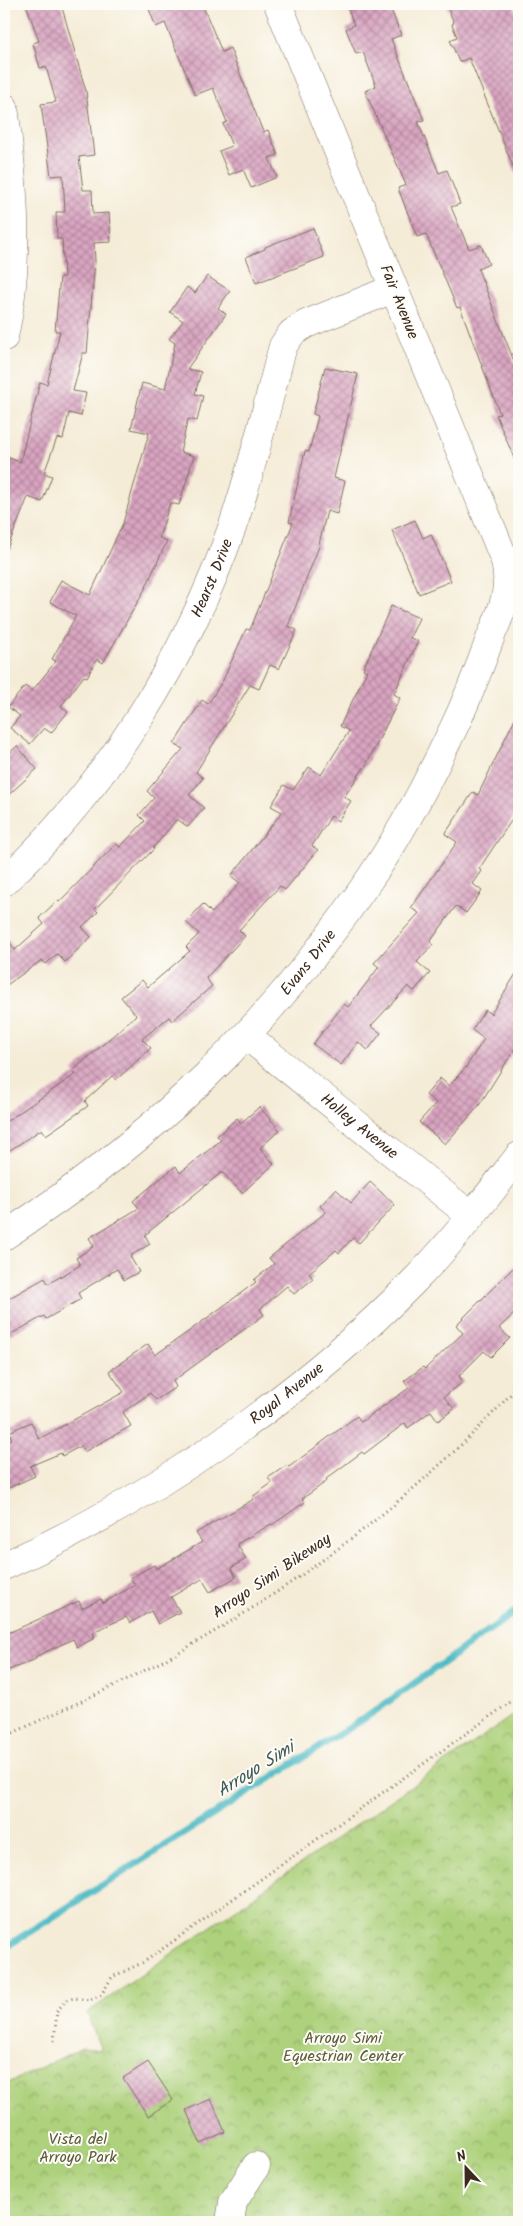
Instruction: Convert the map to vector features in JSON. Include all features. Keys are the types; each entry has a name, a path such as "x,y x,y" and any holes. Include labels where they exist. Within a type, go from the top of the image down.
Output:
{"street":[{"name":"Fair Avenue","path":"278,4 505,561 508,582 504,603"},
{"path":"4,107 13,177 14,251 4,336"},
{"name":"Hearst Drive","path":"4,882 58,825 101,771 144,710 178,650 208,589 233,525 253,459 282,346 292,333 306,324 393,289"},
{"name":"Evans Drive","path":"4,1236 58,1201 122,1152 188,1095 247,1036 313,958 381,860 424,789 468,698 504,603"},
{"name":"Holley Avenue","path":"247,1036 471,1216"},
{"name":"Royal Avenue","path":"4,1566 46,1547 122,1506 191,1463 266,1409 341,1348 412,1283 471,1216 519,1156"},
{"path":"230,2222 233,2202 256,2166"}],"path":[{"name":"Arroyo Simi Bikeway","path":"4,1737 187,1648 286,1586 408,1495 519,1385"},
{"path":"54,2041 57,2011 66,2000 74,1998 90,2000 101,1995 112,1977 144,1962 519,1696"}],"green space":[{"name":"Arroyo Simi Equestrian Center","path":"519,1711 519,2222 4,2222 4,2085 82,2048 101,2050 87,2013"}],"building":[{"path":"26,4 61,4 86,91 94,155 79,157 83,190 92,190 93,214 109,213 111,242 94,243 95,261 87,353 83,353 73,391 86,393 81,416 69,413 63,439 57,438 44,473 52,476 42,502 28,497 5,554 4,471 9,458 20,462 40,382 47,384 60,331 55,331 60,277 64,277 62,239 57,239 56,212 65,212 63,175 51,176 41,104 56,102 46,67 40,68 33,43 39,41"},
{"path":"147,4 202,4 222,52 230,48 263,132 268,130 278,155 269,158 277,177 251,188 243,169 229,175 219,151 232,146 223,124 227,122 213,88 195,95 165,23 156,27"},
{"path":"346,4 375,4 378,12 390,7 401,35 391,39 424,120 418,122 439,173 447,170 460,204 451,207 469,249 481,245 489,264 478,269 519,374 519,470 496,415 500,414 460,307 457,308 426,234 417,237 398,188 406,185 365,91 376,86 363,52 356,54 346,29 354,25"},
{"path":"446,4 513,4 519,18 519,181 469,58 459,62 450,40 457,37 452,24 454,23"},
{"path":"313,228 324,257 256,283 246,257 265,249 265,247"},
{"path":"207,276 230,291 218,308 226,314 187,369 201,372 195,394 203,396 197,421 188,419 180,452 194,456 179,505 170,503 159,538 167,541 145,589 103,663 97,659 87,677 84,676 61,706 68,712 51,733 44,728 30,744 10,728 20,716 8,707 25,686 32,691 56,661 52,659 76,616 50,602 61,580 90,595 123,523 149,433 131,429 142,383 165,389 175,343 169,339 183,321 170,312 187,287 195,293"},
{"path":"325,367 358,374 334,478 345,481 337,514 327,511 320,544 288,626 297,630 279,669 270,665 259,689 250,685 196,772 203,778 189,795 204,808 188,827 177,819 154,849 95,909 98,912 82,927 91,937 65,962 57,954 46,964 42,960 4,987 4,934 15,950 44,924 39,918 57,901 59,902 116,844 120,847 145,821 139,815 154,798 147,791 183,749 174,744 202,700 208,704 223,680 246,629 250,630 293,523 289,522 305,451 309,452 318,416 313,414"},
{"path":"415,520 423,538 431,534 451,581 419,594 392,530"},
{"path":"391,606 419,618 410,638 418,641 394,694 400,698 367,763 344,797 351,801 338,821 331,816 312,846 318,850 285,890 280,886 239,930 245,936 206,978 212,986 172,1021 169,1017 142,1039 151,1048 116,1080 112,1076 85,1101 88,1106 46,1135 42,1129 4,1154 4,1123 76,1074 73,1071 136,1015 121,997 142,980 148,987 190,951 186,947 199,934 186,922 203,904 212,913 240,883 231,876 282,812 271,806 284,785 293,790 309,767 321,775 349,731 340,726 367,671 363,669"},
{"path":"519,710 519,809 479,869 482,871 473,884 482,891 466,913 456,906 430,942 433,944 417,962 430,973 414,991 408,986 371,1026 381,1033 368,1050 358,1042 341,1065 313,1044 344,1004 348,1007 379,967 374,963 419,913 411,908 457,842 445,834 473,792 478,795"},
{"path":"17,746 37,769 4,799 4,758"},
{"path":"519,969 519,1042 478,1107 445,1144 419,1122 436,1103 426,1095 440,1078 449,1086 466,1067 484,1039 472,1030 485,1010 491,1014"},
{"path":"259,1107 280,1130 260,1148 274,1164 242,1193 222,1172 145,1235 150,1244 130,1256 139,1272 124,1280 117,1269 78,1293 81,1299 46,1319 44,1316 4,1338 4,1301 45,1278 48,1284 80,1265 76,1258 94,1246 89,1238 139,1208 133,1201 176,1166 180,1173 221,1140 217,1136 237,1118 241,1123"},
{"path":"370,1182 395,1205 359,1243 353,1238 339,1253 336,1250 309,1273 313,1279 294,1294 287,1286 260,1309 264,1315 173,1381 176,1387 156,1400 150,1393 123,1412 131,1426 84,1452 81,1446 62,1456 61,1453 30,1466 35,1476 4,1490 4,1442 12,1439 9,1432 31,1422 39,1439 124,1392 109,1371 148,1344 155,1355 188,1332 256,1282 254,1280 274,1264 269,1258 326,1212 320,1206 336,1189 351,1203"},
{"path":"519,1262 519,1309 499,1328 510,1338 491,1357 484,1351 459,1376 463,1382 444,1397 454,1409 438,1421 431,1411 408,1428 405,1423 364,1454 362,1452 326,1479 327,1481 302,1499 305,1502 272,1525 237,1544 246,1559 231,1568 236,1577 210,1592 202,1579 171,1597 180,1612 158,1624 151,1611 130,1623 126,1617 93,1632 95,1638 77,1647 73,1639 35,1657 36,1659 4,1672 4,1635 79,1601 82,1608 101,1599 103,1603 135,1585 130,1578 154,1565 156,1569 202,1542 196,1533 254,1499 252,1497 272,1483 268,1478 287,1465 289,1467 357,1416 361,1422 409,1388 404,1381 423,1367 425,1369 463,1333 456,1325"},
{"path":"148,2062 173,2100 148,2116 123,2078"},
{"path":"211,2099 225,2132 200,2143 186,2110"}],"waterway":[{"name":"Arroyo Simi","path":"4,1948 368,1716 519,1609"}],"park label":[{"name":"Vista del Arroyo Park","path":"78,2148"}]}
